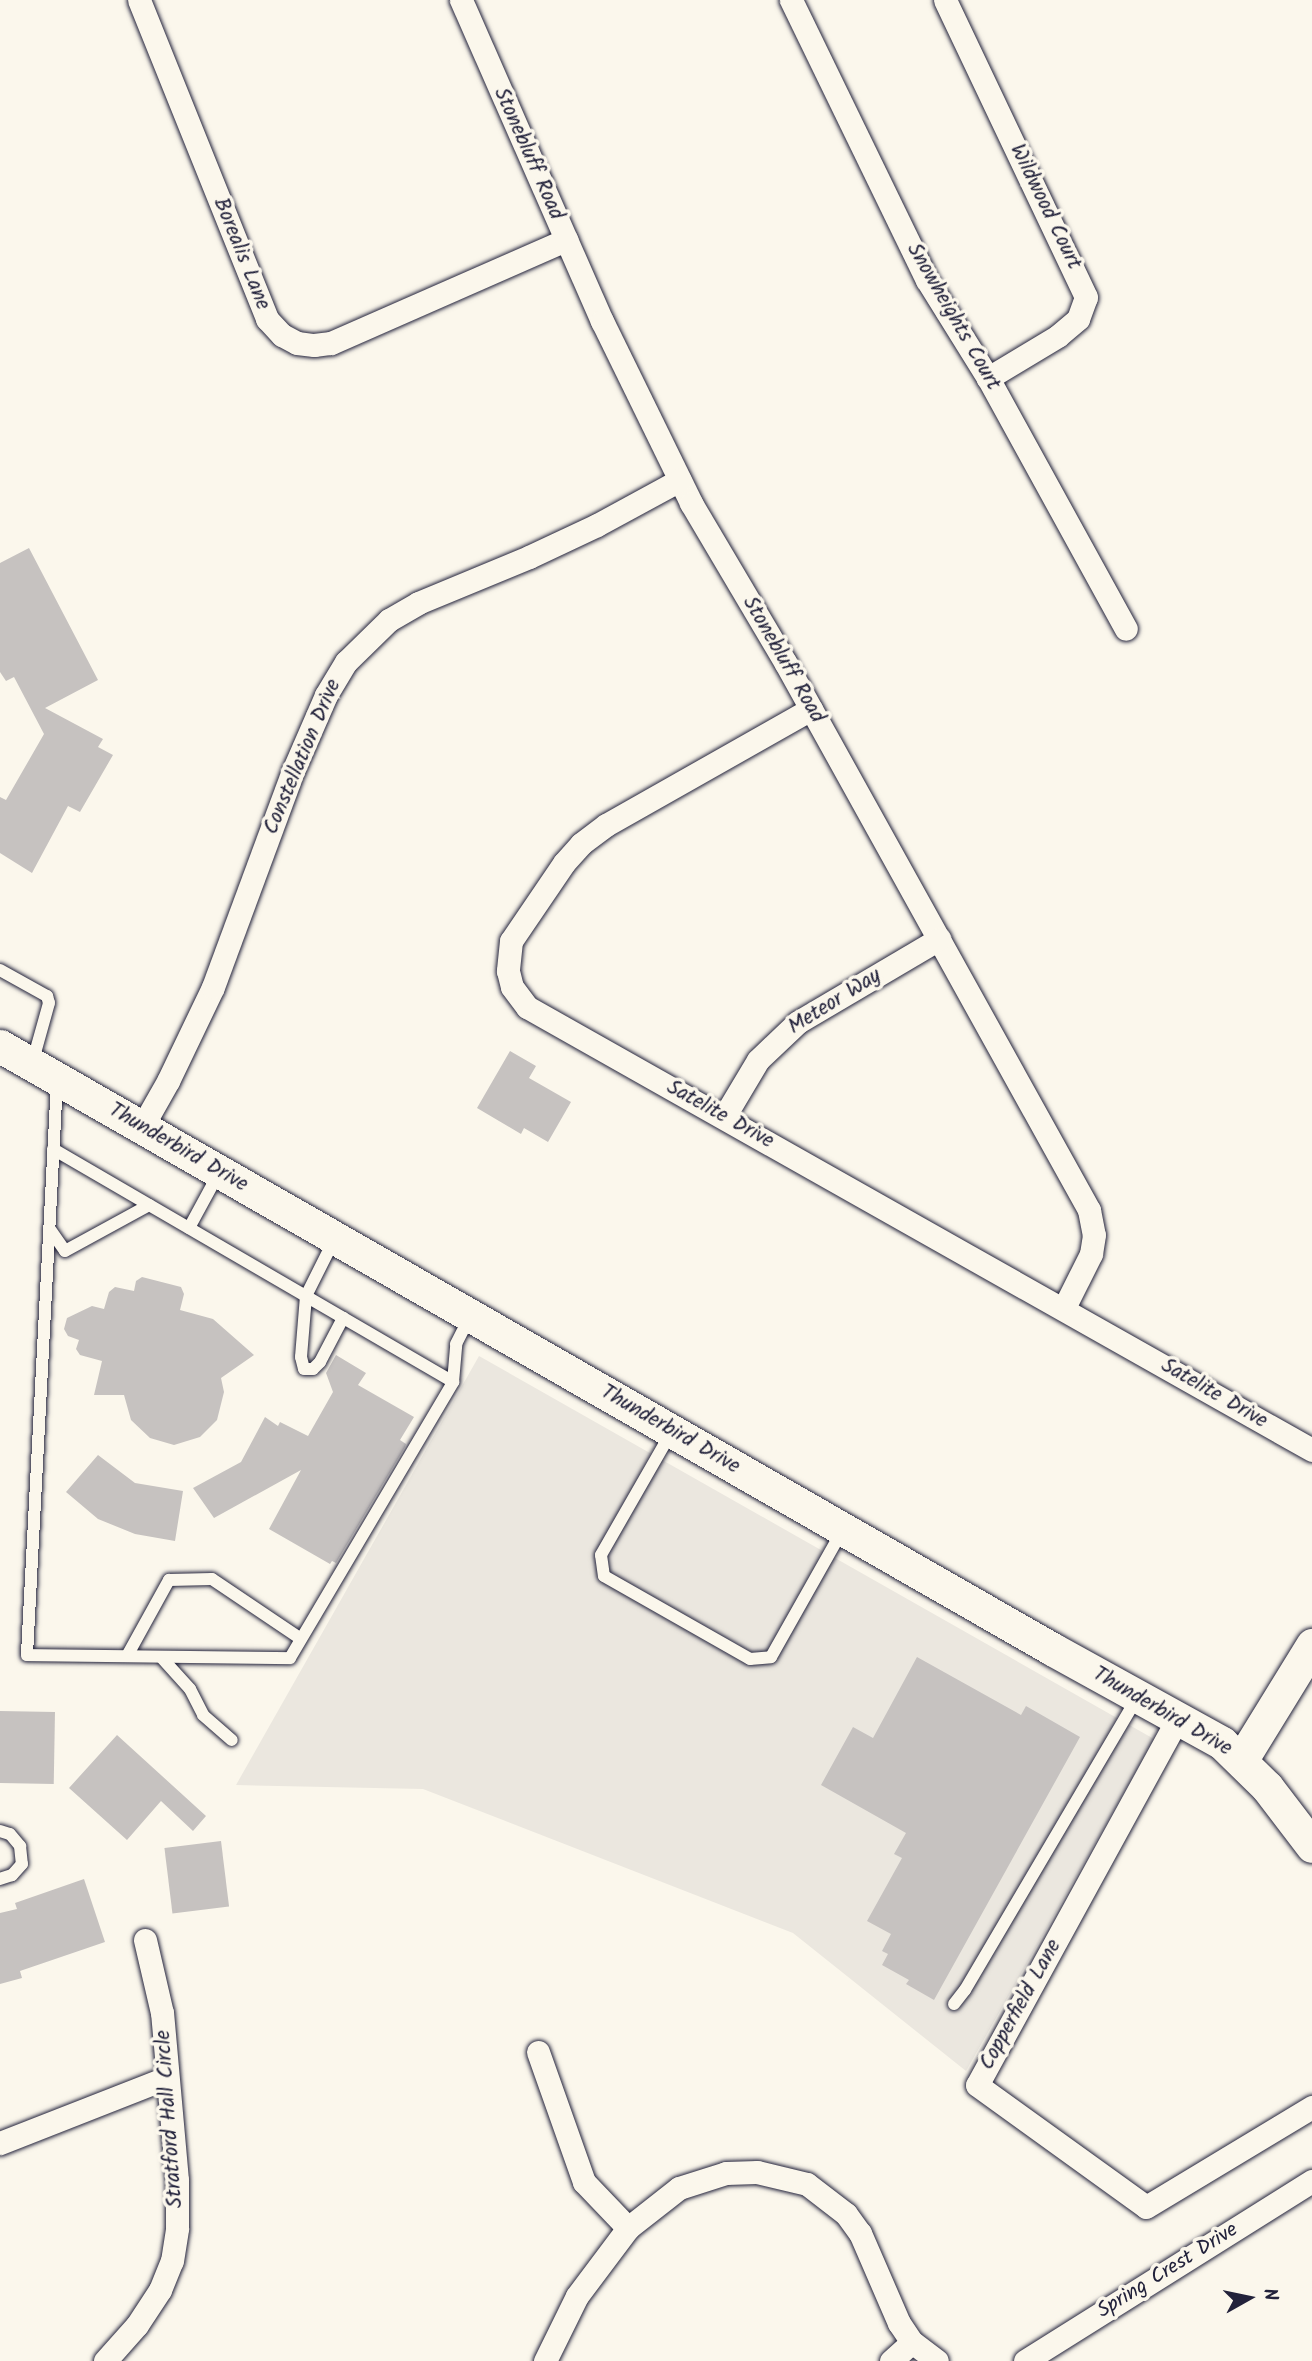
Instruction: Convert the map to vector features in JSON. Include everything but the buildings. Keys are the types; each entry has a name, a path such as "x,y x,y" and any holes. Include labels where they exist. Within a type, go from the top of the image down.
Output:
{"street":[{"name":"Borealis Lane","path":"139,0 267,318 282,335 297,343 331,343 566,240"},
{"name":"Stonebluff Road","path":"461,0 566,240 680,480 811,709 1089,1210 1094,1235 1091,1254 1064,1308"},
{"name":"Snowheights Court","path":"792,0 927,280 988,378 1126,629"},
{"name":"Wildwood Court","path":"945,0 1086,297 1078,319 1058,336 988,378"},
{"name":"Constellation Drive","path":"142,1127 168,1081 213,987 293,771 326,695 346,662 389,620 418,603 597,525 680,480"},
{"name":"Satelite Drive","path":"811,709 606,825 581,844 511,941 508,953 512,987 527,1007 1312,1450"},
{"name":"Meteor Way","path":"724,1117 758,1060 798,1022 939,939"},
{"name":"Thunderbird Drive","path":"0,1046 472,1314 1138,1698 1222,1743 1242,1759 1267,1787 1312,1846"},
{"path":"1242,1759 1312,1646"},
{"name":"Copperfield Lane","path":"1177,1720 977,2085 1146,2207 1312,2107"},
{"name":"Stratford Hall Circle","path":"105,2361 137,2325 160,2290 172,2261 177,2228 177,2180 162,2013 145,1940"},
{"path":"538,2052 584,2182 628,2228"},
{"path":"0,2143 166,2078"},
{"path":"545,2361 577,2297 628,2228 659,2201 704,2177 757,2172 807,2184 846,2214 860,2233 899,2323 912,2342 937,2361"},
{"name":"Spring Crest Drive","path":"1025,2361 1312,2181"},
{"path":"891,2361 912,2342"}],"lane":[{"path":"0,970 47,996 49,1003 45,1071 53,1149 27,1655 290,1658 453,1382 456,1344 472,1314"},
{"path":"53,1149 453,1382"},
{"path":"189,1228 220,1171"},
{"path":"49,1228 65,1251 149,1205"},
{"path":"335,1237 306,1296 301,1357 304,1369 313,1369 320,1362 343,1318"},
{"path":"672,1431 601,1555 604,1576 750,1659 771,1657 843,1529"},
{"path":"127,1656 169,1580 212,1579 301,1639"},
{"path":"161,1657 190,1689 203,1715 232,1740"},
{"path":"954,2004 965,1990 1138,1698"},
{"path":"0,1831 10,1834 20,1846 22,1864 12,1875 0,1879"}],"shaded area":[{"path":"479,1356 1154,1739 966,2071 793,1933 423,1789 236,1785"}]}
